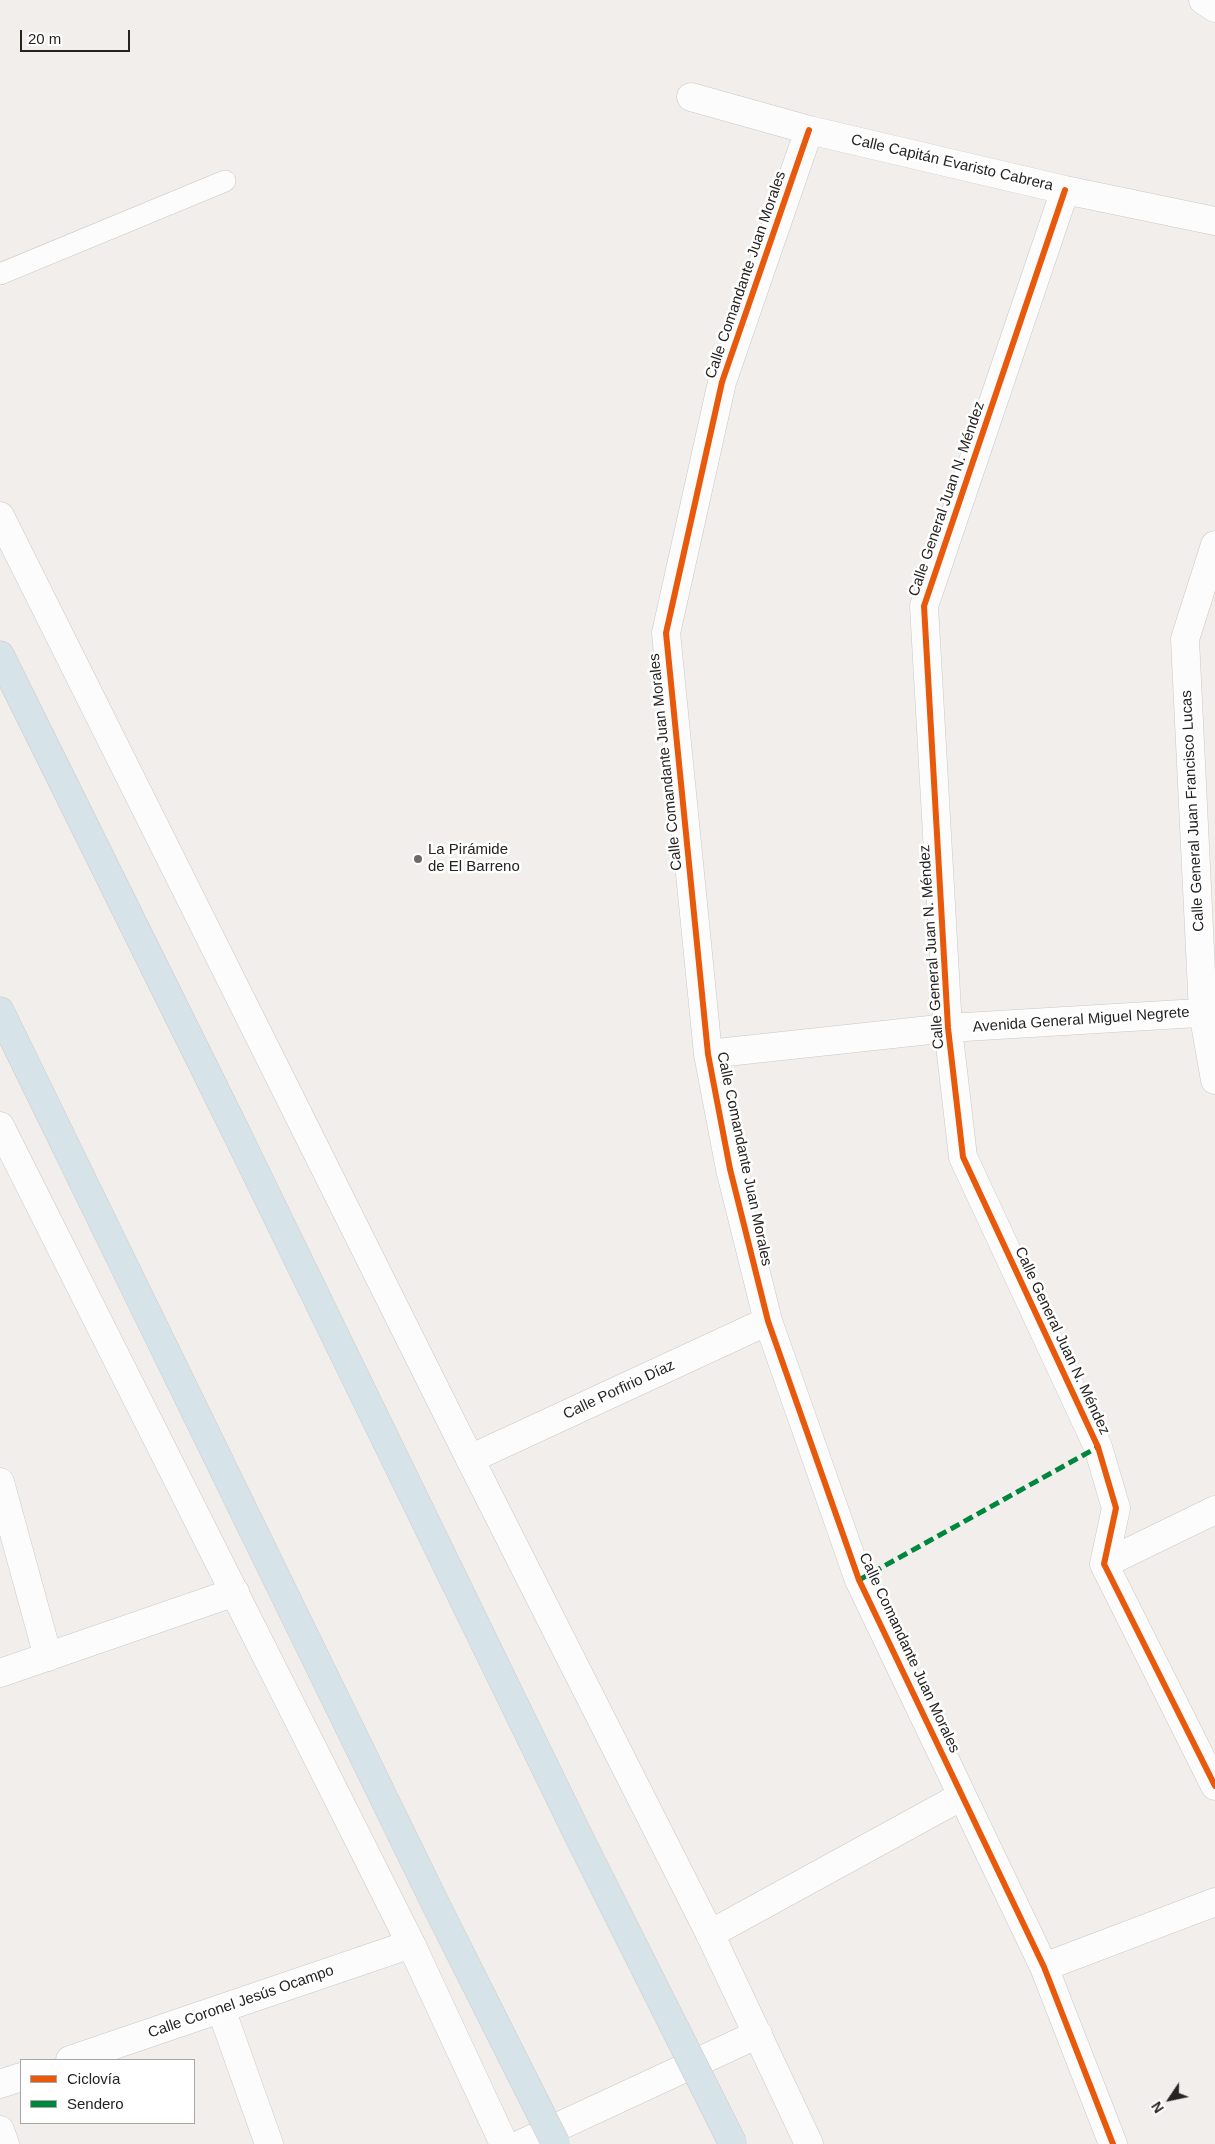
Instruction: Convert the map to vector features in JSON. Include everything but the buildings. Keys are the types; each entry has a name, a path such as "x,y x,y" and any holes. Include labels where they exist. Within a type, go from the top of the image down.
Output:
{"highway":[{"path":"0,655 235,1130 579,1837 733,2144"},
{"path":"0,1012 431,1894 556,2144"}],"street":[{"path":"1203,0 1215,8"},
{"name":"Calle Capitán Evaristo Cabrera","path":"691,97 809,130 1065,190 1215,222"},
{"name":"Calle Comandante Juan Morales","path":"809,130 722,382 666,634 708,1054 730,1169 768,1321 859,1580 1044,1967 1113,2144"},
{"name":"Calle General Juan N. Méndez","path":"1065,190 924,606 948,1028 963,1157 1101,1455 1116,1508 1104,1564"},
{"path":"0,516 470,1459 710,1934 809,2144"},
{"name":"Calle General Juan Francisco Lucas","path":"1215,545 1185,639 1215,1080"},
{"name":"Avenida General Miguel Negrete","path":"708,1054 948,1028 1209,1012"},
{"path":"0,1126 411,1944 504,2144"},
{"name":"Calle Porfirio Díaz","path":"470,1459 768,1321"},
{"path":"0,1482 48,1657"},
{"path":"1215,1510 1104,1564 1215,1786"},
{"path":"0,1673 235,1592"},
{"path":"710,1934 962,1796"},
{"path":"1044,1967 1215,1902"},
{"name":"Calle Coronel Jesús Ocampo","path":"73,2059 411,1944"},
{"path":"221,2009 269,2144"},
{"path":"521,2144 758,2034"},
{"path":"0,2084 20,2077"},
{"path":"0,2130 5,2144"}],"lane":[{"path":"0,274 224,181"}],"marked path":[{"path":"859,1580 1098,1447"}],"cycle path":[{"path":"809,130 722,382 666,633 708,1054 730,1169 768,1321 859,1580 1044,1967 1113,2144"},
{"path":"1065,190 924,606 948,1028 963,1157 1098,1447 1116,1508 1104,1564 1215,1786"}],"place":[{"name":"La Pirámide de El Barreno","path":"418,859"}]}
